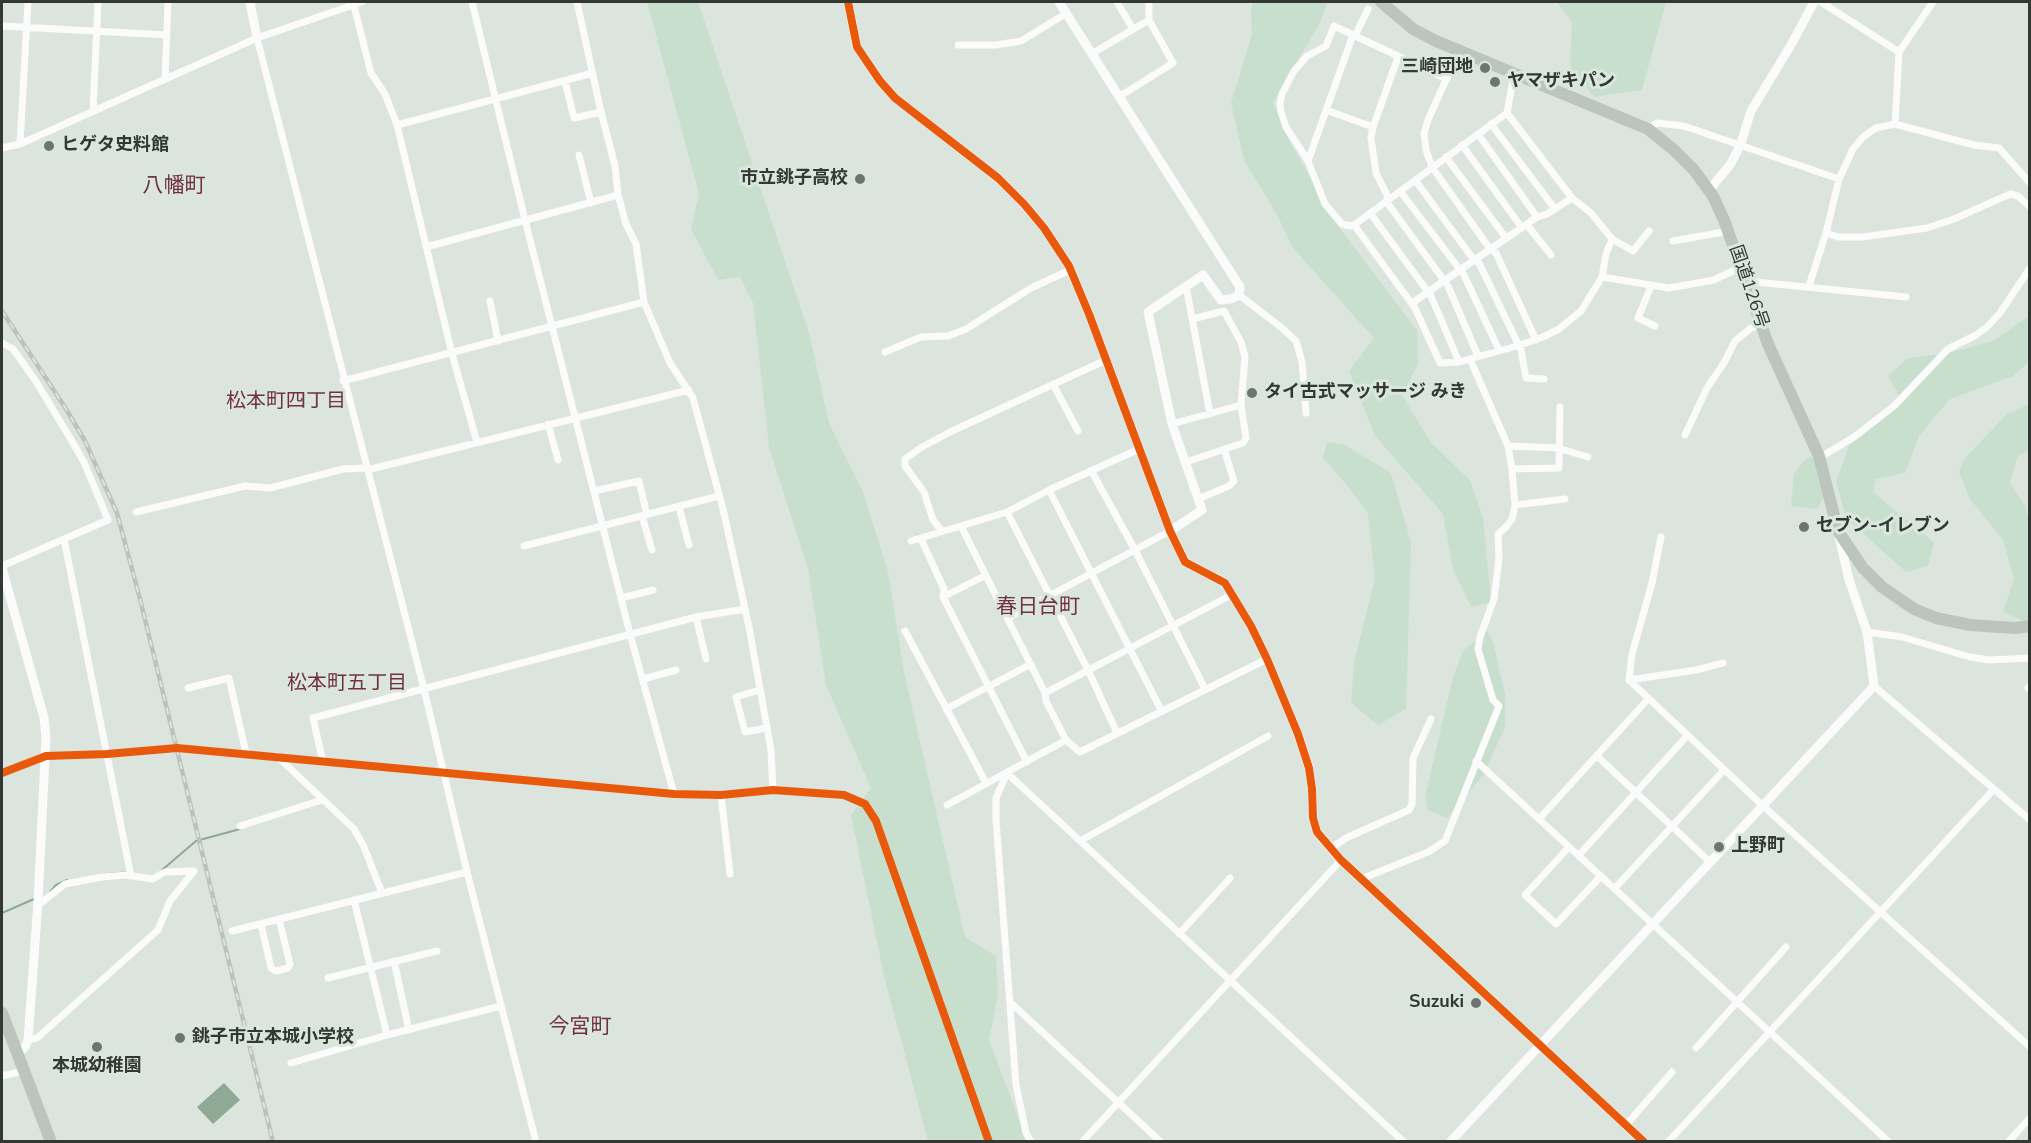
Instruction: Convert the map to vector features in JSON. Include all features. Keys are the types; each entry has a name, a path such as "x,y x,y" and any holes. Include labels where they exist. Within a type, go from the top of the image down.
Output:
{"highway":[{"name":"国道126号","path":"1381,2 1413,28 1459,51 1648,129 1674,150 1694,170 1709,190 1729,231 1761,325 1819,458 1838,531 1863,568 1882,586 1914,609 1936,618 1970,625 2015,628 2030,626"},
{"path":"2,1013 51,1142"}],"street":[{"path":"20,144 28,2"},
{"path":"93,111 98,2"},
{"path":"165,79 168,2"},
{"path":"250,2 256,38 424,689 467,872 536,1142"},
{"path":"2,148 20,144 256,38 353,3 362,2"},
{"path":"472,2 630,634 674,794"},
{"path":"577,2 615,166 618,195 636,243 644,302 670,363 693,398 719,496 745,609 771,750 773,790"},
{"path":"848,2 857,47 880,81 895,98 998,178 1044,228 1070,270 1170,531 1185,562 1220,579 1233,594 1267,659 1309,768 1313,818 1317,832 1330,849 1361,879 1644,1142"},
{"path":"1008,618 1170,531 1202,510 1172,424 1148,312 1203,275 1221,300 1231,299 1239,294 1240,287 1059,2"},
{"path":"1117,2 1133,29"},
{"path":"1120,96 1173,63 1149,20 1149,2"},
{"path":"1709,190 1724,175 1740,146 1751,111 1814,2"},
{"path":"1821,2 1899,52"},
{"path":"1895,124 1899,52 1933,2"},
{"path":"353,3 371,73 385,94 397,125 452,354 477,442"},
{"path":"1308,161 1354,35 1368,9"},
{"path":"958,45 996,45 1021,41 1067,13"},
{"path":"1093,53 1149,20"},
{"path":"2,26 166,35"},
{"path":"1447,79 1334,26 1326,46 1307,56 1294,71 1280,102 1286,127 1308,161 1325,204 1342,224 1353,225 1507,113 1514,74"},
{"path":"1459,51 1424,133 1431,167 1490,249 1496,253 1536,340"},
{"path":"1398,57 1372,127 1372,156 1387,200 1442,281 1448,286 1478,356"},
{"path":"397,125 593,73"},
{"path":"565,81 574,118 601,112"},
{"path":"1326,110 1372,127"},
{"path":"1507,113 1572,198 1591,213 1612,239 1633,251 1649,231"},
{"path":"1648,129 1657,123 1684,126 1839,179"},
{"path":"1491,124 1555,209"},
{"path":"1809,286 1826,233 1839,179 1853,149 1863,137 1876,128 1895,124 1974,145 1999,148 2030,183"},
{"path":"1478,134 1537,218"},
{"path":"1462,145 1524,226 1551,255"},
{"path":"579,155 591,202"},
{"path":"1446,157 1506,238"},
{"path":"1415,180 1474,260 1479,263 1517,346 1521,350 1526,378 1544,378"},
{"path":"1400,191 1459,269 1499,350"},
{"path":"1826,233 1838,237 1863,237 1927,228 1954,219 2010,194 2018,196 2030,207"},
{"path":"426,247 618,195"},
{"path":"1412,303 1524,226 1572,198"},
{"path":"1370,213 1431,296 1459,362"},
{"path":"1353,225 1412,303 1440,363 1459,362 1517,346 1559,329 1581,310 1602,277 1612,239"},
{"path":"1673,241 1729,231"},
{"path":"1602,277 1670,288 1723,278 1742,266"},
{"path":"1819,458 1854,437 1894,406 1948,349 1989,326 2030,268"},
{"path":"885,352 921,337 948,336 966,330 1031,288 1070,270"},
{"path":"1746,280 1906,297"},
{"path":"1186,286 1210,414"},
{"path":"1652,286 1638,318 1655,326"},
{"path":"1239,294 1296,341 1302,362 1306,413"},
{"path":"490,301 498,341"},
{"path":"343,381 644,302"},
{"path":"1186,462 1242,443 1246,438 1241,405 1245,357 1241,342 1224,311 1192,319"},
{"path":"1685,435 1707,388 1724,363 1735,341 1750,328 1761,325"},
{"path":"2,343 13,349 73,442 84,462 108,520 2,567 44,718 46,756 28,1040 25,1047 17,1054"},
{"path":"1361,879 1428,852 1445,842 1499,706 1493,700 1478,649 1494,599 1499,558 1498,534 1512,519 1515,505 1512,469 1508,446 1470,359"},
{"path":"942,531 933,520 924,492 905,466 905,459 921,447 950,432 1106,360"},
{"path":"1053,384 1078,431"},
{"path":"135,512 244,486 270,488 343,469 367,469 689,390"},
{"path":"1172,424 1241,405"},
{"path":"1512,469 1559,468 1560,407"},
{"path":"548,424 558,460"},
{"path":"1508,446 1558,448 1588,457"},
{"path":"911,541 1006,512 1139,449"},
{"path":"1198,499 1229,486 1234,481 1224,449"},
{"path":"1092,472 1135,550 1205,689"},
{"path":"594,491 639,480 652,550"},
{"path":"1049,490 1161,710"},
{"path":"524,546 719,496"},
{"path":"1515,505 1565,499"},
{"path":"679,507 689,545"},
{"path":"1006,512 1088,670 1117,733"},
{"path":"961,526 1031,664 1045,693 1046,701 1066,740 1080,752 1267,659"},
{"path":"1838,531 1849,580 1867,632 1874,686 2030,820"},
{"path":"1629,680 1632,654 1652,583 1661,537"},
{"path":"64,539 131,876"},
{"path":"921,539 944,589 943,597 1027,762"},
{"path":"943,597 986,575"},
{"path":"621,598 653,590"},
{"path":"1045,693 1233,594"},
{"path":"323,762 313,718 696,617 745,609"},
{"path":"696,617 706,659"},
{"path":"905,631 986,783"},
{"path":"1867,632 1902,637 1970,657 1989,660 2030,658"},
{"path":"1629,680 1696,670 1723,663"},
{"path":"946,708 1031,664"},
{"path":"643,679 676,670"},
{"path":"188,688 229,678 246,753"},
{"path":"1629,680 1762,805 2030,1047"},
{"path":"1450,1142 1874,686"},
{"path":"759,690 736,697 745,732 766,728"},
{"path":"1539,819 1648,699"},
{"path":"1330,849 1346,838 1409,810 1412,804 1413,758 1431,719"},
{"path":"1579,855 1688,735"},
{"path":"1080,841 1268,736"},
{"path":"947,805 1066,740"},
{"path":"2,773 46,756 177,748 674,794 721,795 773,790 844,795 865,804 876,821 989,1142"},
{"path":"277,756 354,829 382,893"},
{"path":"1597,756 1710,862"},
{"path":"1476,761 1889,1142"},
{"path":"1614,888 1724,770"},
{"path":"1007,772 1404,1142"},
{"path":"1007,772 996,798 996,820 1016,1085 1026,1133 1031,1142"},
{"path":"1668,1142 1994,789"},
{"path":"721,795 730,874"},
{"path":"240,826 322,800"},
{"path":"1569,847 1525,895 1557,924 1601,876"},
{"path":"1082,1142 1341,860"},
{"path":"28,1040 37,1038 158,930 170,901 194,871 165,872 153,879 131,876 102,877 65,884 38,900"},
{"path":"232,931 467,872"},
{"path":"1179,934 1230,878"},
{"path":"354,900 387,1035"},
{"path":"261,924 271,968 276,971 288,968 290,964 279,919"},
{"path":"1696,1048 1786,947"},
{"path":"328,978 437,951"},
{"path":"394,962 409,1030"},
{"path":"1010,1002 1161,1142"},
{"path":"291,1063 387,1035 501,1006"},
{"path":"2,1076 24,1071"},
{"path":"1626,1125 1672,1072"},
{"path":"2008,1142 2030,1118"}],"shaded area":[{"path":"647,2 698,2 809,333 829,423 863,492 888,572 904,672 965,937 996,956 998,995 989,1040 1027,1141 928,1141 884,976 851,815 871,788 826,685 808,569 769,447 753,303 740,277 718,280 691,229 699,194"},
{"path":"1253,2 1328,2 1319,25 1273,102 1290,142 1335,222 1417,330 1418,364 1402,395 1431,443 1470,480 1483,518 1491,602 1471,607 1453,569 1443,514 1375,436 1349,371 1374,338 1293,248 1276,213 1244,160 1231,103 1252,35"},
{"path":"1557,2 1666,2 1642,90 1594,97 1570,67 1572,22"},
{"path":"2029,316 2029,362 2013,376 1950,399 1919,436 1905,473 1876,479 1873,492 1934,542 1928,566 1906,572 1846,518 1836,481 1849,446 1900,398 1888,376 1908,358 1949,353 1995,340"},
{"path":"2029,404 2029,450 2017,457 2010,483 2025,506 2029,521 2029,621 2026,622 2003,612 2014,578 2003,540 1970,499 1959,472 1964,459 2007,414"},
{"path":"1327,442 1343,444 1391,473 1411,543 1406,709 1378,725 1351,703 1354,663 1375,579 1368,514 1323,458"},
{"path":"1814,457 1824,497 1817,509 1791,506 1794,474 1806,458"},
{"path":"1487,631 1493,642 1505,694 1505,727 1484,774 1447,818 1428,810 1425,797 1453,677 1463,651"},
{"path":"224,1083 240,1100 213,1124 197,1107"}],"waterway":[{"path":"162,870 196,841 240,829"},
{"path":"99,875 128,872"},
{"path":"50,892 56,885 67,880"},
{"path":"2,913 34,899"}],"railway":[{"path":"2,311 85,441 117,513 273,1142"}],"cycle path":[{"path":"848,2 857,47 880,81 895,98 998,178 1044,228 1069,266 1170,531 1185,562 1225,583 1251,626 1267,659 1298,734 1309,768 1313,818 1317,832 1341,860 1644,1142"},
{"path":"2,773 46,756 177,748 674,794 721,795 773,790 844,795 865,804 876,821 989,1142"}],"place":[{"name":"三崎団地","path":"1485,68"},
{"name":"ヤマザキパン","path":"1495,82"},
{"name":"ヒゲタ史料館","path":"49,146"},
{"name":"市立銚子高校","path":"860,179"},
{"name":"タイ古式マッサージ みき","path":"1252,393"},
{"name":"セブン-イレブン","path":"1804,527"},
{"name":"上野町","path":"1719,847"},
{"name":"Suzuki","path":"1476,1003"},
{"name":"銚子市立本城小学校","path":"180,1038"},
{"name":"本城幼稚園","path":"97,1047"}],"district":[{"name":"八幡町","path":"174,187"},
{"name":"松本町四丁目","path":"286,402"},
{"name":"春日台町","path":"1038,608"},
{"name":"松本町五丁目","path":"347,684"},
{"name":"今宮町","path":"580,1028"}]}
